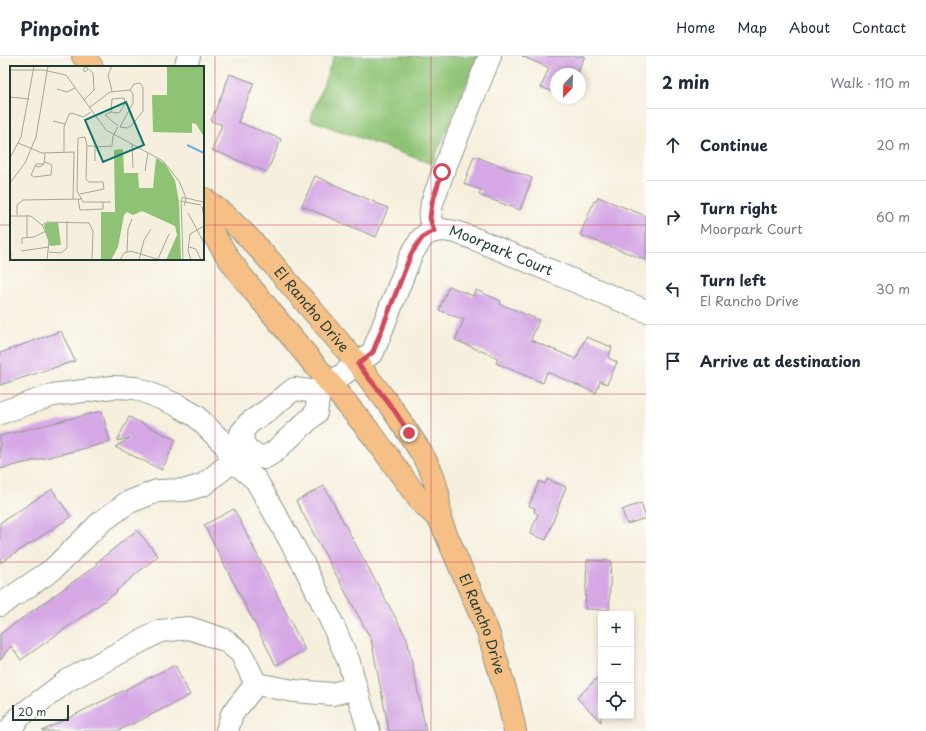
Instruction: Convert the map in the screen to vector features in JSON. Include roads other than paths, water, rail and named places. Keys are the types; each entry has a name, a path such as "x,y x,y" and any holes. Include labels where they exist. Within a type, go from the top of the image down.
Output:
{"main road":[{"path":"83,56 91,66"},
{"name":"El Rancho Drive","path":"204,199 226,216 247,236 358,364 394,410 421,452 432,473 438,493 440,520 488,632 508,699 515,731"},
{"name":"El Rancho Drive","path":"204,220 229,259 325,388 374,437 420,501 440,520"}],"street":[{"path":"185,66 189,56"},
{"path":"434,231 430,218 432,203 442,172 490,56"},
{"name":"Moorpark Court","path":"325,388 373,352 414,250 422,238 434,231 443,230 456,232 475,239 646,311"},
{"path":"0,413 53,395 78,390 112,387 136,388 177,405 196,416 225,444 240,456 256,480 304,565 349,662 369,731"},
{"path":"0,605 52,570 101,522 127,503 157,491 186,490 203,485 240,456 264,458 274,452 316,413 325,388 294,389 249,423 241,433 240,456"},
{"path":"268,410 292,435"},
{"path":"9,731 19,717 67,681 160,632 189,628 225,640 241,653 256,684"},
{"path":"256,684 294,691 332,694 356,688"},
{"path":"227,731 232,714 256,684"}]}
